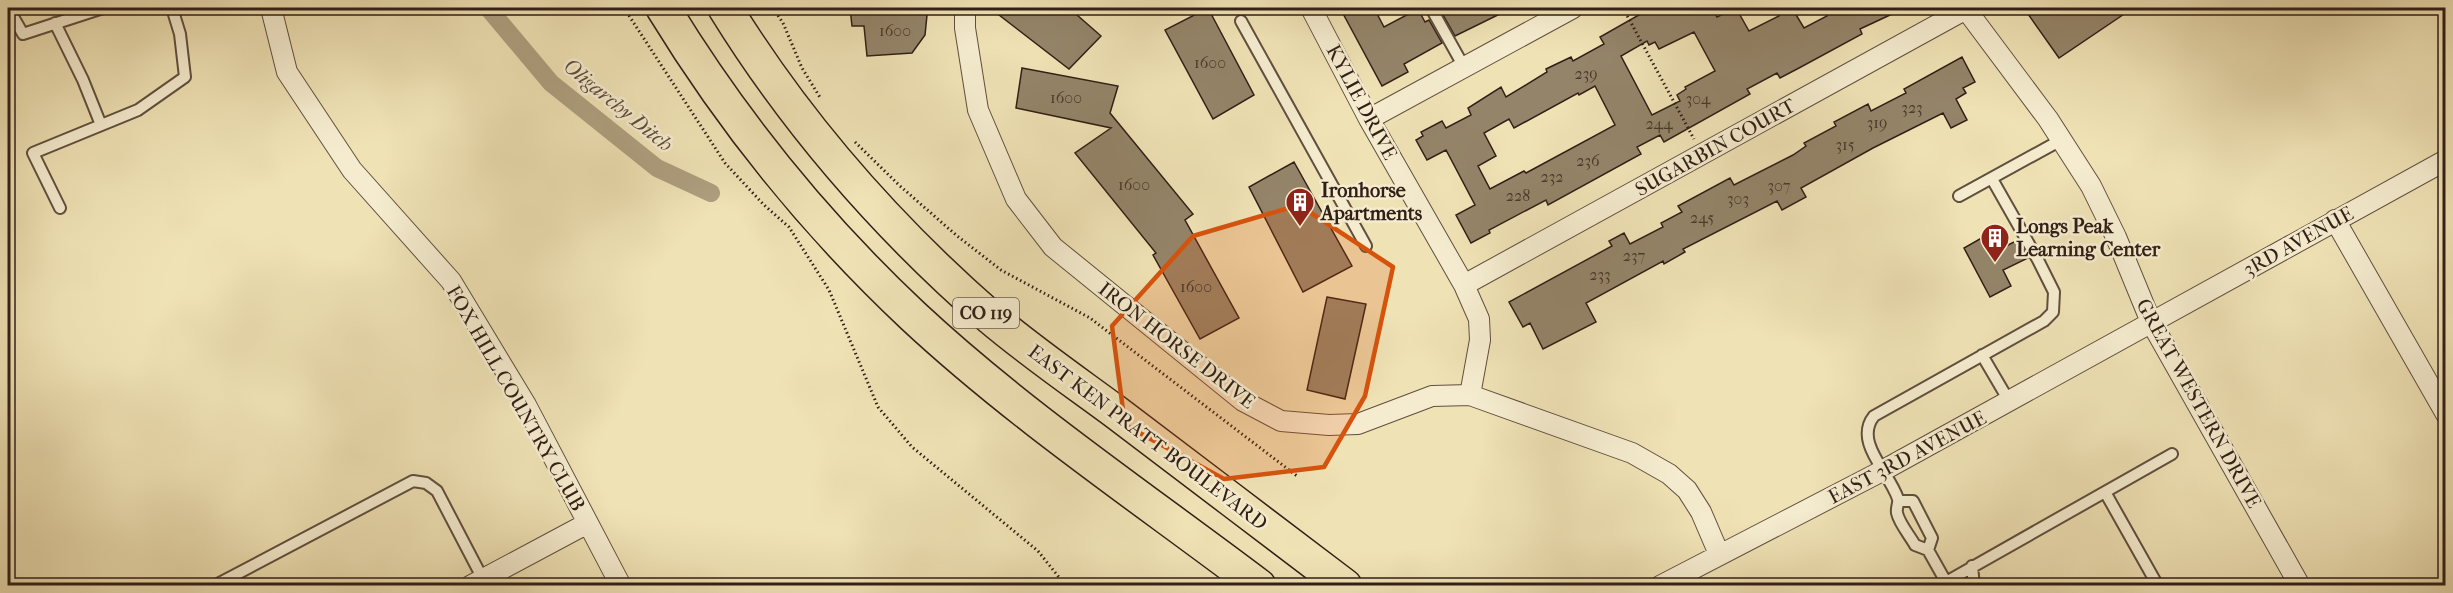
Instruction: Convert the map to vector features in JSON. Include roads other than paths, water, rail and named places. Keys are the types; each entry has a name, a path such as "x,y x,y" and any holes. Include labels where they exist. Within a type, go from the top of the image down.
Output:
{"highway":[{"name":"CO 119","path":"663,8 696,63 766,158 835,237 913,316 997,388 1259,585"},
{"name":"EAST KEN PRATT BOULEVARD","path":"725,8 794,107 848,173 913,244 982,309 1345,585"}],"street":[{"name":"FOX HILL COUNTRY CLUB","path":"271,8 286,72 352,170 451,281 526,405 621,585"},
{"name":"IRON HORSE DRIVE","path":"965,8 965,28 978,110 1016,198 1053,247 1243,401 1281,421 1358,424 1432,396 1470,395 1632,453 1669,474 1686,490 1701,512 1719,554"},
{"name":"KYLIE DRIVE","path":"1311,8 1369,119 1464,285 1479,319 1480,340 1470,395"},
{"path":"1369,119 1573,8"},
{"name":"GREAT WESTERN DRIVE","path":"1966,8 2049,119 2091,186 2116,237 2151,322 2300,585"},
{"name":"SUGARBIN COURT","path":"1464,285 1966,8"},
{"name":"3RD AVENUE","path":"2151,322 2445,160"},
{"path":"2335,220 2445,414"},
{"name":"EAST 3RD AVENUE","path":"1660,585 1882,471 2151,322"},
{"path":"480,583 588,523"}],"lane":[{"path":"8,8 23,34 103,8"},
{"path":"60,207 33,153 138,110 185,77 180,34 172,8"},
{"path":"1431,8 1464,67"},
{"path":"1240,21 1366,246"},
{"path":"56,23 83,80 101,126"},
{"path":"1959,196 2061,140"},
{"path":"1928,550 1915,545 1896,512 1899,501 1882,471 1866,434 1868,423 1874,416 2044,321 2053,312 2054,292 1992,179"},
{"path":"1982,355 2009,402"},
{"path":"1899,501 1913,501 1932,538 1928,550 1942,584 2172,454"},
{"path":"214,585 413,481 426,483 437,491 480,583"},
{"path":"2105,492 2158,585"},
{"path":"1972,566 1974,585"}],"waterway":[{"name":"Oligarchy Ditch","path":"488,8 551,83 657,168 711,193"}],"place":[{"name":"Ironhorse Apartments","path":"1300,228"},
{"name":"Longs Peak Learning Center","path":"1995,264"}]}
